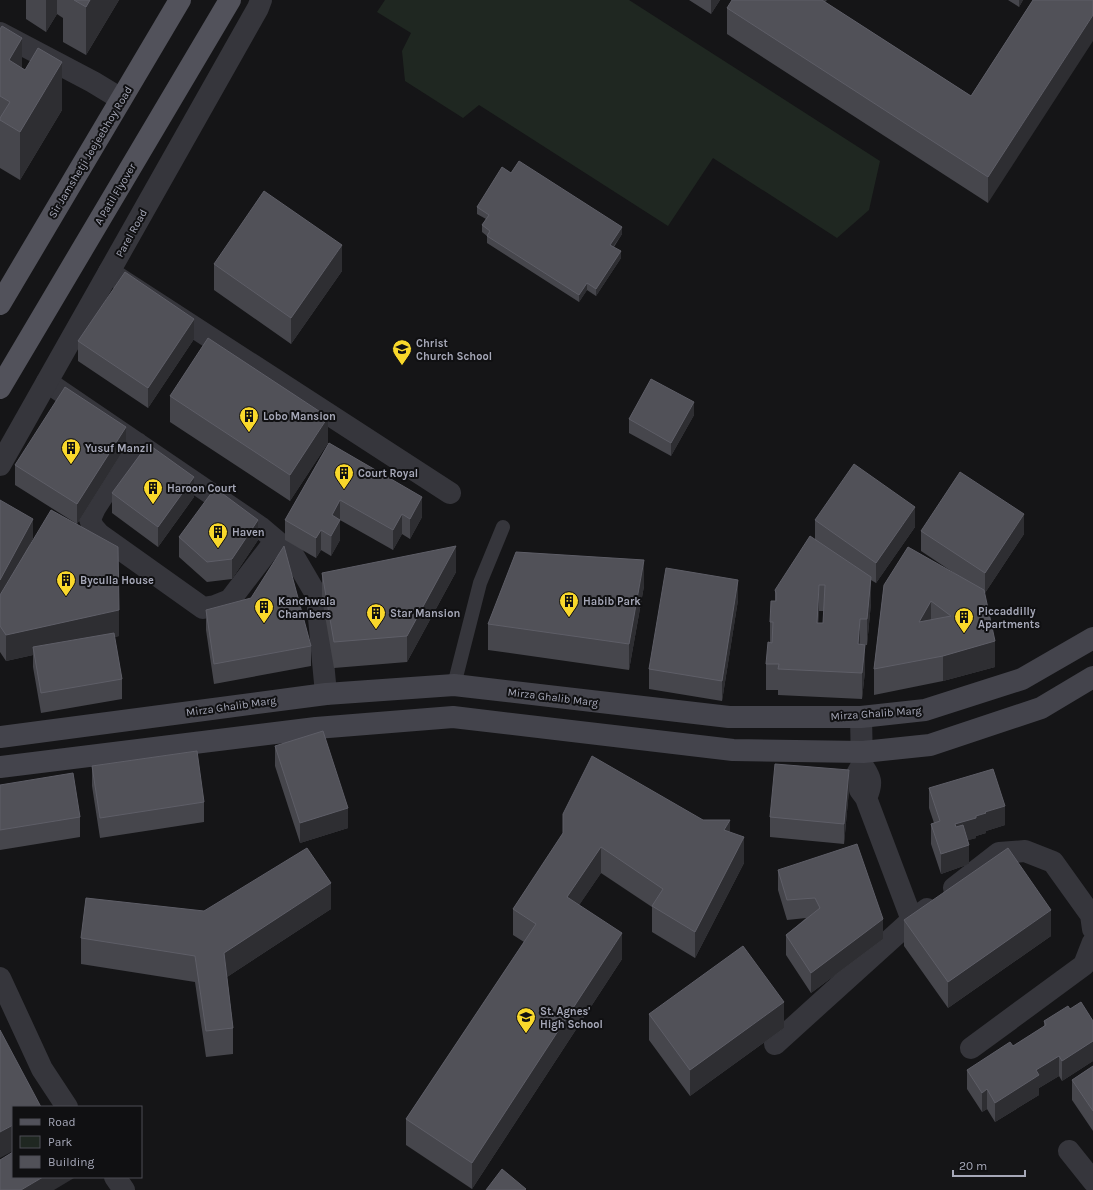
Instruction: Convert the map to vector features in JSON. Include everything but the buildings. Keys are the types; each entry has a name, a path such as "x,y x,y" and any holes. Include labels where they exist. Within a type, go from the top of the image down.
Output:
{"main road":[{"name":"Sir Jamshetji Jeejeebhoy Road","path":"0,304 180,0"},
{"name":"A Patil Flyover","path":"0,388 230,0"},
{"name":"Mirza Ghalib Marg","path":"0,737 326,694 454,685 729,717 861,717 925,710 1022,679 1093,638"},
{"path":"0,767 316,728 453,717 733,750 863,759 930,745 1041,708 1093,677"}],"street":[{"name":"Parel Road","path":"0,465 254,15 261,0"},
{"path":"0,33 93,82 121,99"},
{"path":"109,272 450,493"},
{"path":"47,382 260,528 293,556 317,596 326,694"},
{"path":"136,443 94,508 90,519 93,527 99,534 202,608 215,606 230,600 276,541"},
{"path":"861,717 863,759 870,776 871,788 866,798 912,920"},
{"path":"775,1044 912,920 999,853 1025,851 1053,862 1091,916 1093,929"},
{"path":"971,1048 1084,965 1093,942"},
{"path":"0,978 42,1070 66,1106"},
{"path":"1069,1151 1093,1181"},
{"path":"116,1178 124,1190"}],"lane":[{"path":"454,685 480,583 503,527"}],"green space":[{"path":"385,0 629,0 880,161 869,210 837,238 713,158 668,226 479,105 463,118 405,81 402,51 411,33 377,12"}],"place":[{"name":"Christ Church School","path":"402,366"},
{"name":"Lobo Mansion","path":"249,433"},
{"name":"Yusuf Manzil","path":"71,465"},
{"name":"Court Royal","path":"344,490"},
{"name":"Haroon Court","path":"153,505"},
{"name":"Haven","path":"218,549"},
{"name":"Byculla House","path":"66,597"},
{"name":"Habib Park","path":"569,618"},
{"name":"Kanchwala Chambers","path":"264,624"},
{"name":"Star Mansion","path":"376,630"},
{"name":"Piccaddilly Apartments","path":"964,634"},
{"name":"St. Agnes' High School","path":"526,1034"}]}
